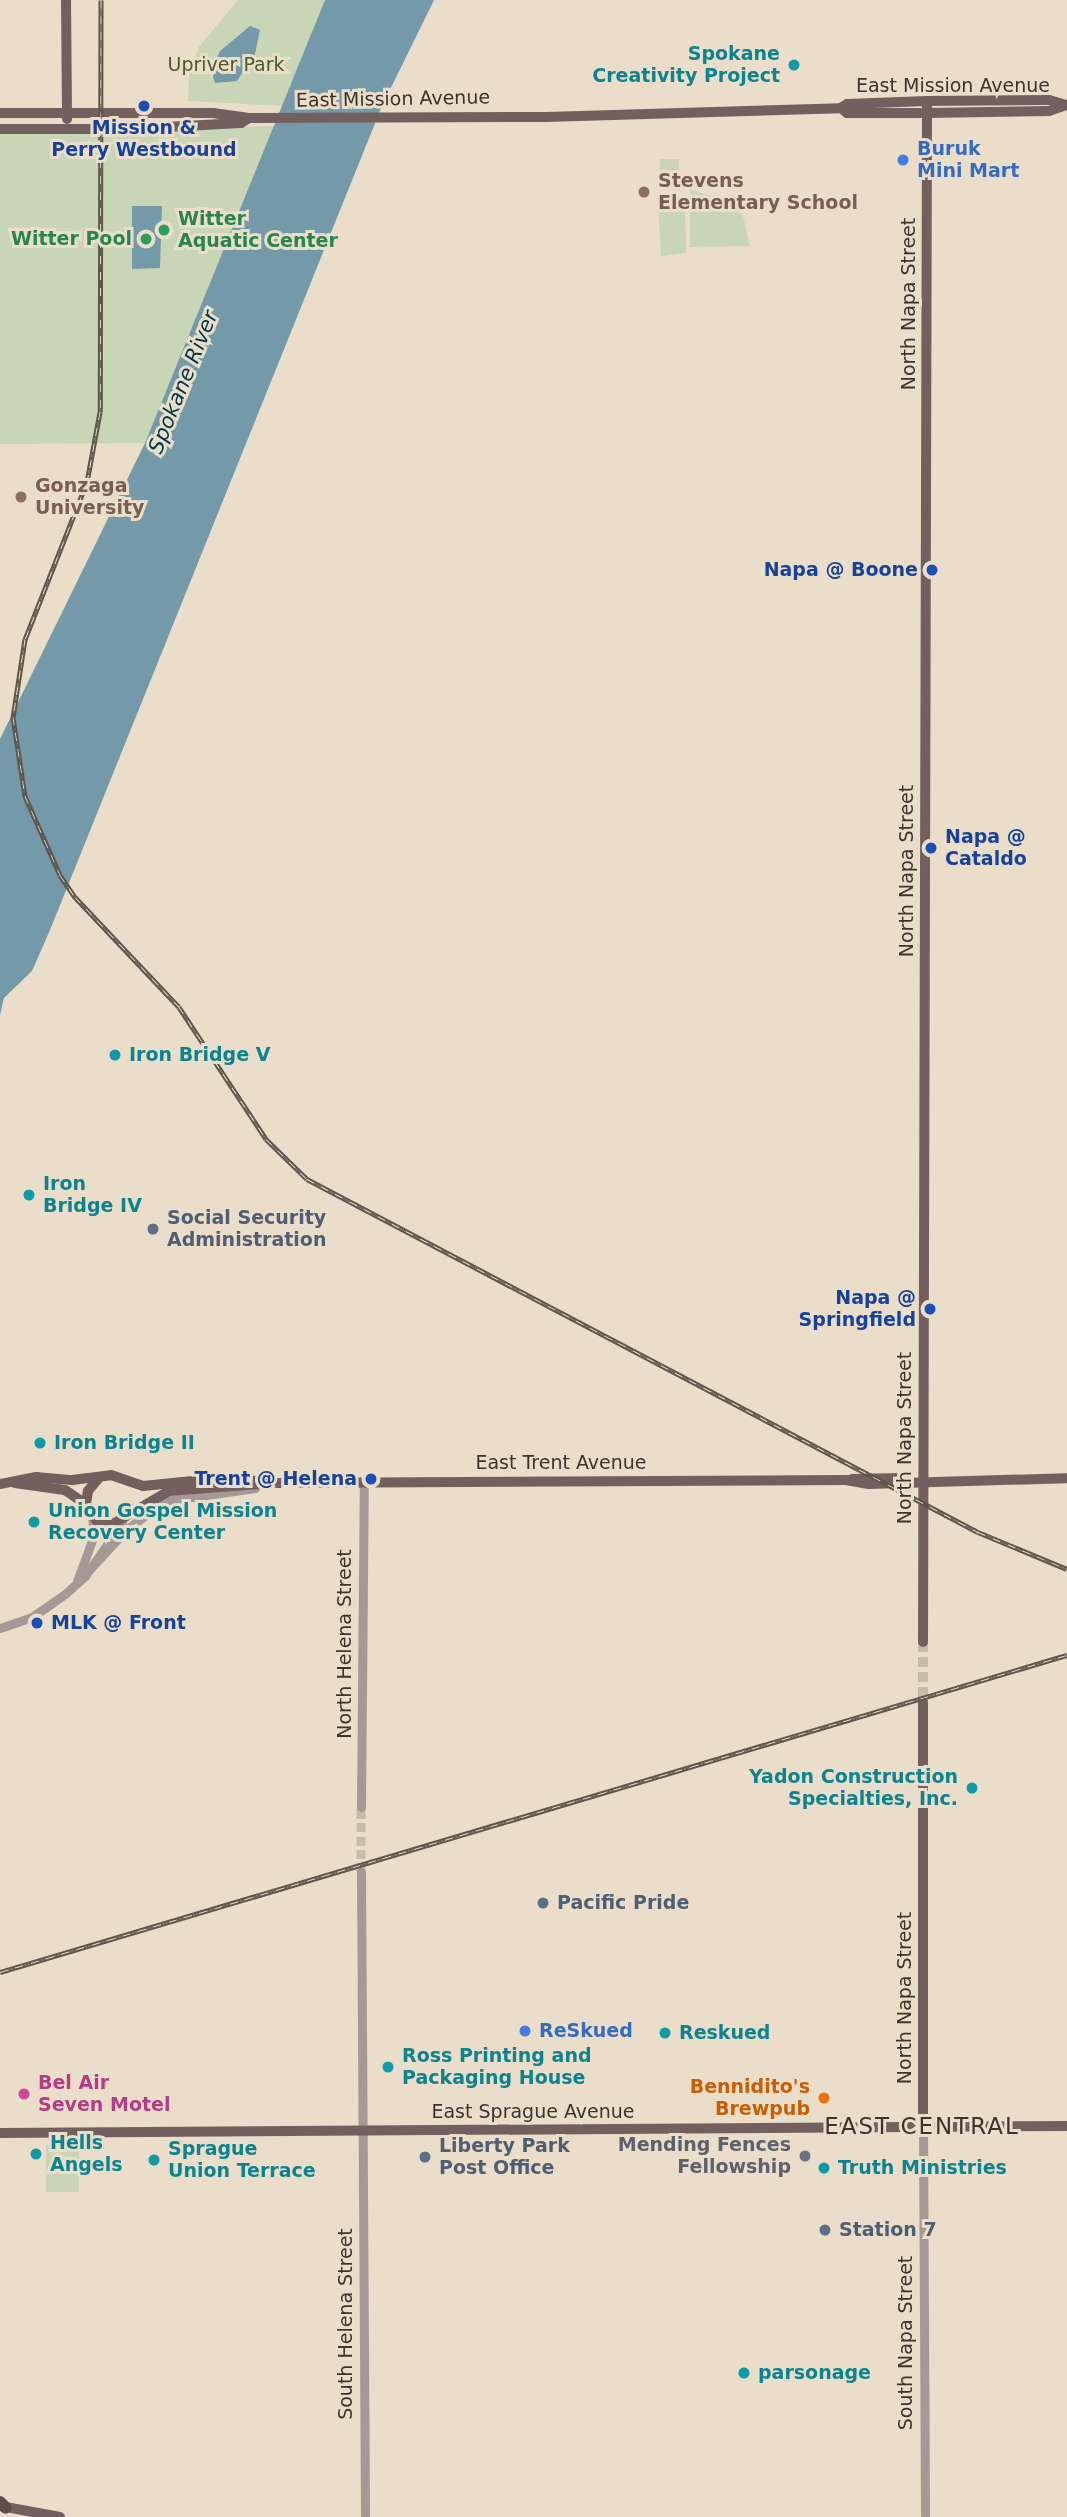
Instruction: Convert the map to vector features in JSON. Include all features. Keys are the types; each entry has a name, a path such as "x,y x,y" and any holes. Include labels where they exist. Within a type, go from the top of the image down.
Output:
{"main road":[{"path":"66,0 67,129"},
{"name":"East Mission Avenue","path":"0,129 213,124 250,118 538,114 575,109 594,113 841,108 847,104 927,101 1049,100 1067,105"},
{"name":"North Napa Street","path":"923,1642 927,101"},
{"name":"East Mission Avenue","path":"841,108 847,113 927,113 1049,111 1067,105"},
{"name":"East Mission Avenue","path":"0,113 213,113 250,118"},
{"path":"0,1484 15,1483 65,1490 86,1504 92,1516 106,1524 122,1522 131,1515 136,1496 126,1480 101,1477 36,1477 15,1483"},
{"path":"86,1504 91,1486 101,1477"},
{"name":"East Trent Avenue","path":"126,1480 143,1486 197,1478 257,1478 277,1483"},
{"name":"East Trent Avenue","path":"131,1515 153,1498 177,1489 257,1488 277,1483 846,1480 869,1484 923,1479 1067,1478"},
{"name":"North Napa Street","path":"923,1702 923,2127"},
{"name":"East Sprague Avenue","path":"0,2133 1067,2126"},
{"path":"2,2505 60,2517"}],"street":[{"name":"North Helena Street","path":"361,1807 363,1481"},
{"path":"0,1628 39,1613 76,1583 126,1530 164,1501 257,1488"},
{"path":"76,1583 94,1535 92,1516"},
{"path":"90,1569 122,1522"},
{"path":"361,1872 362,2131"},
{"name":"South Napa Street","path":"923,2127 925,2517"},
{"name":"South Helena Street","path":"362,2131 365,2517"}],"green space":[{"name":"Upriver Park","path":"238,0 325,0 283,106 188,101 189,76 199,47"},
{"path":"275,126 145,443 0,444 0,134"},
{"path":"660,159 679,159 679,186 661,186"},
{"path":"690,189 731,203 743,216 750,246 690,247"},
{"path":"685,202 686,253 661,256 658,204"},
{"path":"46,2145 79,2145 79,2192 46,2192"}],"water":[{"name":"Spokane River","path":"325,0 434,0 382,106 50,930 32,971 4,998 0,1015 0,739 145,443"},
{"path":"250,26 260,30 255,54 237,81 215,83 211,71 220,51"},
{"name":"Witter Pool","path":"132,206 162,206 160,268 132,269"}],"tunnel":[{"path":"923,1642 923,1702"},
{"path":"361,1807 361,1872"}],"railway":[{"path":"101,0 100,412 87,482 25,639 13,717 25,796 60,875 75,897 179,1007 266,1139 307,1179 978,1532 1067,1569"},
{"path":"0,1972 1067,1655"}],"place":[{"name":"Spokane Creativity Project","path":"794,65"},
{"name":"Mission & Perry Westbound","path":"144,106"},
{"name":"Buruk Mini Mart","path":"903,160"},
{"name":"Stevens Elementary School","path":"644,192"},
{"name":"Witter Aquatic Center","path":"164,230"},
{"name":"Witter Pool","path":"146,239"},
{"name":"Gonzaga University","path":"21,497"},
{"name":"Napa @ Boone","path":"932,570"},
{"name":"Napa @ Cataldo","path":"931,848"},
{"name":"Iron Bridge V","path":"115,1055"},
{"name":"Iron Bridge IV","path":"29,1195"},
{"name":"Social Security Administration","path":"153,1229"},
{"name":"Napa @ Springfield","path":"930,1309"},
{"name":"Iron Bridge II","path":"40,1443"},
{"name":"Trent @ Helena","path":"371,1479"},
{"name":"Union Gospel Mission Recovery Center","path":"34,1522"},
{"name":"MLK @ Front","path":"37,1623"},
{"name":"Yadon Construction Specialties, Inc.","path":"972,1788"},
{"name":"Pacific Pride","path":"543,1903"},
{"name":"ReSkued","path":"525,2031"},
{"name":"Reskued","path":"665,2033"},
{"name":"Ross Printing and Packaging House","path":"388,2067"},
{"name":"Bel Air Seven Motel","path":"24,2094"},
{"name":"Bennidito's Brewpub","path":"824,2098"},
{"name":"Hells Angels","path":"36,2154"},
{"name":"Mending Fences Fellowship","path":"805,2156"},
{"name":"Liberty Park Post Office","path":"425,2157"},
{"name":"Sprague Union Terrace","path":"154,2160"},
{"name":"Truth Ministries","path":"824,2168"},
{"name":"Station 7","path":"825,2230"},
{"name":"parsonage","path":"744,2373"}],"district":[{"name":"EAST CENTRAL","path":"922,2126"}]}
